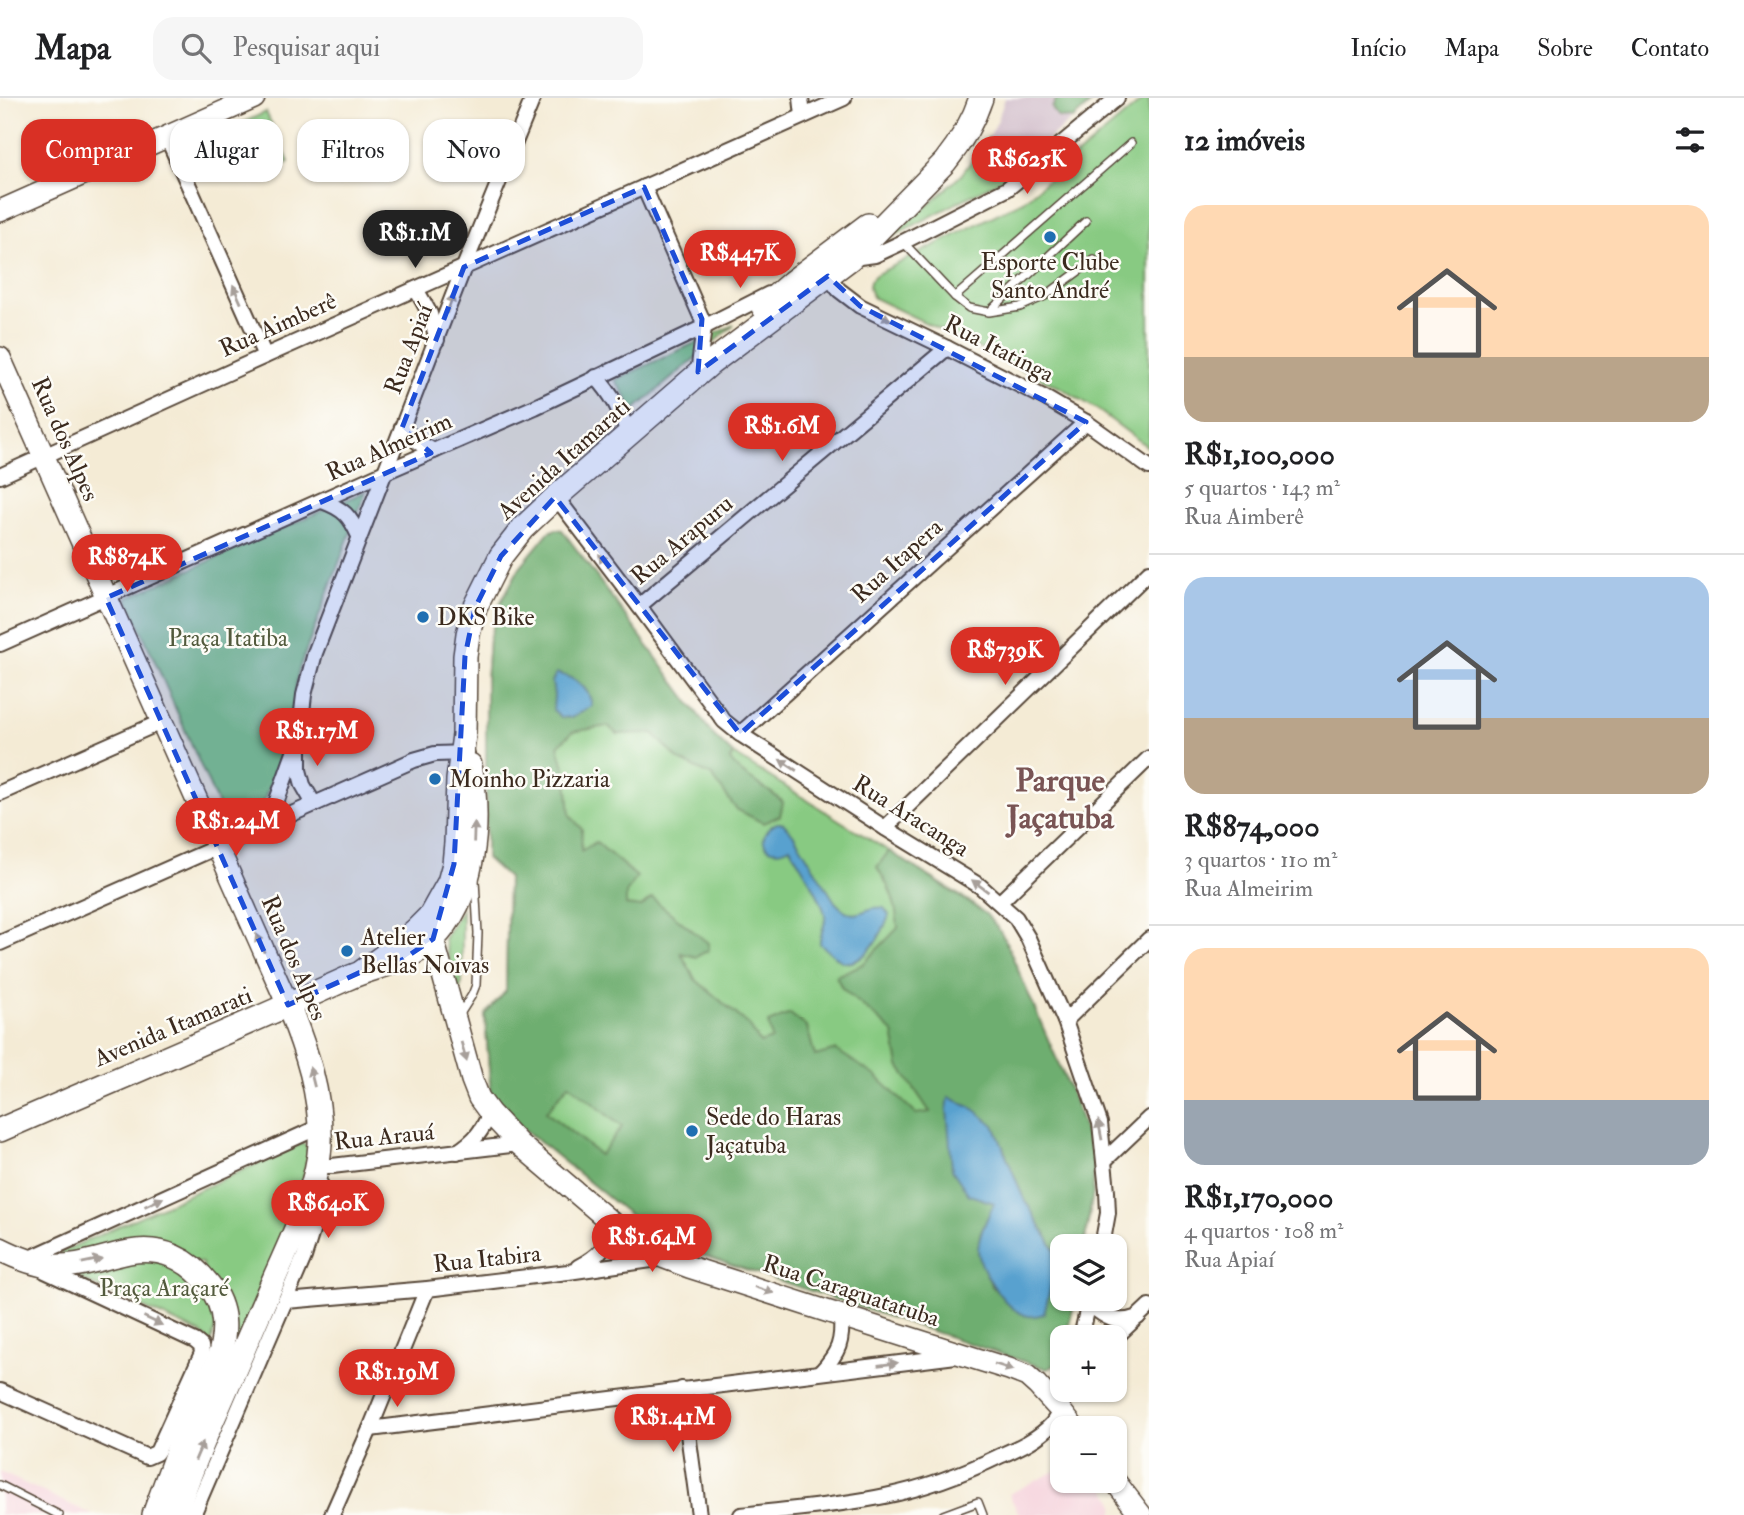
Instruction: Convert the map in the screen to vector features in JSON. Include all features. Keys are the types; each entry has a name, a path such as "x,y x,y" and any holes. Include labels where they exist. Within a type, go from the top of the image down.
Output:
{"main road":[{"name":"Avenida Itamarati","path":"363,971 396,947 430,916 449,882 454,864 458,780 464,747 465,656 468,634 475,608 501,556 523,528 556,497 704,368 851,258 958,146 981,98"},
{"name":"Avenida Itamarati","path":"704,368 749,320 792,282 928,178"},
{"path":"828,276 830,264 868,224"},
{"name":"Avenida Itamarati","path":"1,1130 363,971 402,960 420,950 447,923 459,901 471,866 474,837 472,780 464,747"},
{"path":"433,939 433,926 445,901 449,882"},
{"name":"Rua dos Alpes","path":"175,1515 198,1452 320,1166 319,1113 312,1074 288,1005"},
{"path":"0,1249 25,1261 51,1266 99,1260 129,1252 159,1252 192,1266 213,1289 224,1320 222,1348 176,1454 154,1515"}],"street":[{"path":"0,211 254,98"},
{"name":"Rua Apiaí","path":"314,804 300,779 299,738 304,695 315,653 464,267 533,98"},
{"path":"801,98 803,116"},
{"name":"Rua Aimberê","path":"0,476 844,98"},
{"path":"851,258 875,255 1007,189 1117,98"},
{"path":"167,137 265,356"},
{"path":"644,187 699,310 704,327 704,368"},
{"name":"Rua Itatinga","path":"828,276 839,290 860,306 1045,398 1086,422 1149,467"},
{"name":"Rua Almeirim","path":"0,645 522,413 792,282"},
{"path":"416,289 430,314 437,340"},
{"name":"Rua Arapuru","path":"639,606 947,348"},
{"name":"Rua dos Alpes","path":"0,358 288,1005"},
{"path":"596,377 616,402 628,435"},
{"name":"Rua Itapera","path":"740,734 1086,422"},
{"path":"402,428 419,443 434,451"},
{"name":"Rua Aracanga","path":"556,497 724,721 885,828 981,886 1016,918 1065,1021 1100,1123 1108,1213 1104,1234"},
{"path":"323,501 349,516 359,536"},
{"path":"885,828 1149,572"},
{"path":"0,793 161,722"},
{"name":"Rua Apiaí","path":"272,823 276,803 299,738"},
{"path":"0,943 414,760 464,747"},
{"path":"1000,902 1149,758"},
{"name":"Rua Caraguatatuba","path":"433,939 479,1098 519,1144 612,1223 665,1258 1027,1376 1050,1391"},
{"path":"1065,1021 1149,939"},
{"name":"Rua Arauá","path":"456,1153 477,1137 490,1113"},
{"path":"1105,1160 1149,1118"},
{"path":"25,1261 319,1127"},
{"name":"Rua Arauá","path":"320,1166 519,1144"},
{"name":"Rua dos Alpes","path":"192,1515 286,1301 311,1237 316,1219 320,1166"},
{"name":"Rua Itabira","path":"568,1272 592,1259 602,1250 612,1223"},
{"name":"Rua Itabira","path":"286,1301 427,1289 665,1258"},
{"path":"0,1391 144,1457 152,1456 158,1450 202,1353 201,1346 195,1341 25,1261"},
{"path":"332,1515 427,1289"},
{"path":"1127,1327 1149,1306"},
{"path":"1099,1311 1104,1316 1119,1321 1138,1317"},
{"path":"821,1372 838,1350 842,1334 842,1315"},
{"path":"370,1429 964,1355"},
{"path":"682,1389 699,1515"},
{"path":"741,1515 850,1502 923,1487 1027,1443 1054,1422 1062,1402"},
{"path":"1124,1493 1141,1515"}],"lane":[{"path":"955,297 1131,143"},
{"path":"989,312 1086,221"},
{"path":"903,242 955,297 969,308 989,312 1020,307 1045,296 1094,260"},
{"path":"456,1020 476,985 476,884 471,866"},
{"path":"0,1485 59,1515"},
{"path":"943,1515 978,1502 983,1515"}],"highlighted area":[{"path":"644,187 702,319 698,372 828,276 860,306 1086,422 740,734 555,497 501,556 475,608 465,656 454,864 433,939 402,960 363,971 288,1005 106,598 431,453 402,428 464,267"}],"shaded area":[{"path":"1005,98 1097,98 1035,151 996,153 990,149 988,139"},
{"path":"0,1472 93,1515 0,1515"},
{"path":"1050,1474 1050,1493 1108,1493 1115,1506 1113,1515 1019,1515 1009,1494"}],"green space":[{"path":"1057,98 1097,98 1073,119 1058,117 1052,108"},
{"name":"Esporte Clube Santo André","path":"1145,98 1149,98 1149,448 1098,410 1061,388 874,298 869,285 877,274 1023,201"},
{"path":"266,112 269,119 251,119"},
{"path":"988,139 989,146 998,153 1035,151 1001,180 882,242 961,175"},
{"path":"283,149 289,162 283,165"},
{"path":"734,325 633,411 615,380"},
{"name":"Praça Itatiba","path":"366,491 298,672 289,736 264,800 254,811 225,821 127,598"},
{"path":"556,529 562,530 714,736 733,754 969,901 989,919 1005,940 1073,1097 1094,1158 1093,1192 1086,1234 1050,1234 1050,1311 1073,1311 1068,1325 1050,1325 1050,1368 678,1247 657,1237 509,1117 491,1096 485,1015 506,991 508,878 486,858 486,681 489,639 501,602 520,567 548,533"},
{"path":"556,529 562,530 714,736 733,754 730,760 747,777 783,802 780,816 763,823 736,809 712,776 679,760 653,733 617,734 608,726 572,732 558,746 567,777 570,815 582,829 581,851 596,842 637,877 626,893 626,905 641,907 652,898 708,943 709,950 696,957 681,953 695,979 749,1025 760,1043 772,1039 768,1023 790,1014 807,1027 815,1056 836,1050 876,1076 916,1114 930,1112 899,1066 893,1032 842,988 836,976 863,964 898,928 892,896 877,867 889,851 986,914 998,928 1073,1097 1094,1158 1093,1192 1086,1234 1050,1234 1050,1242 1023,1197 994,1125 995,1202 980,1235 978,1252 991,1285 1012,1308 1050,1257 1050,1311 1073,1311 1068,1325 1050,1325 1050,1368 678,1247 657,1237 509,1117 491,1096 485,1015 506,991 508,878 486,858 486,681 489,639 501,602 520,567 548,533","holes":["569,1084 622,1127 600,1155 546,1112"]},
{"path":"462,908 462,983 459,990 444,939"},
{"name":"Praça Araçaré","path":"303,1143 308,1153 299,1199 229,1363 202,1263 60,1256 61,1252"},
{"name":"Praça Araçaré","path":"134,1259 168,1262 202,1287 216,1325 209,1350 207,1339 200,1333 73,1276"}],"water":[{"path":"556,673 580,684 588,693 592,706 571,718 561,717 553,710 552,682"},
{"path":"777,823 783,823 793,834 835,902 843,909 855,914 884,908 889,915 878,939 858,960 842,961 820,944 825,916 810,881 790,847 775,851 765,845 765,834"},
{"path":"949,1097 974,1109 994,1125 1023,1197 1050,1242 1050,1290 1044,1314 1028,1316 1020,1313 1011,1307 988,1278 978,1249 982,1231 994,1203 969,1195 952,1170 947,1109"}],"place":[{"name":"Esporte Clube Santo André","path":"1050,237"},
{"name":"DKS Bike","path":"423,617"},
{"name":"Moinho Pizzaria","path":"435,779"},
{"name":"Atelier Bellas Noivas","path":"347,951"},
{"name":"Sede do Haras Jaçatuba","path":"692,1131"}],"district":[{"name":"Parque Jaçatuba","path":"1060,800"}]}
